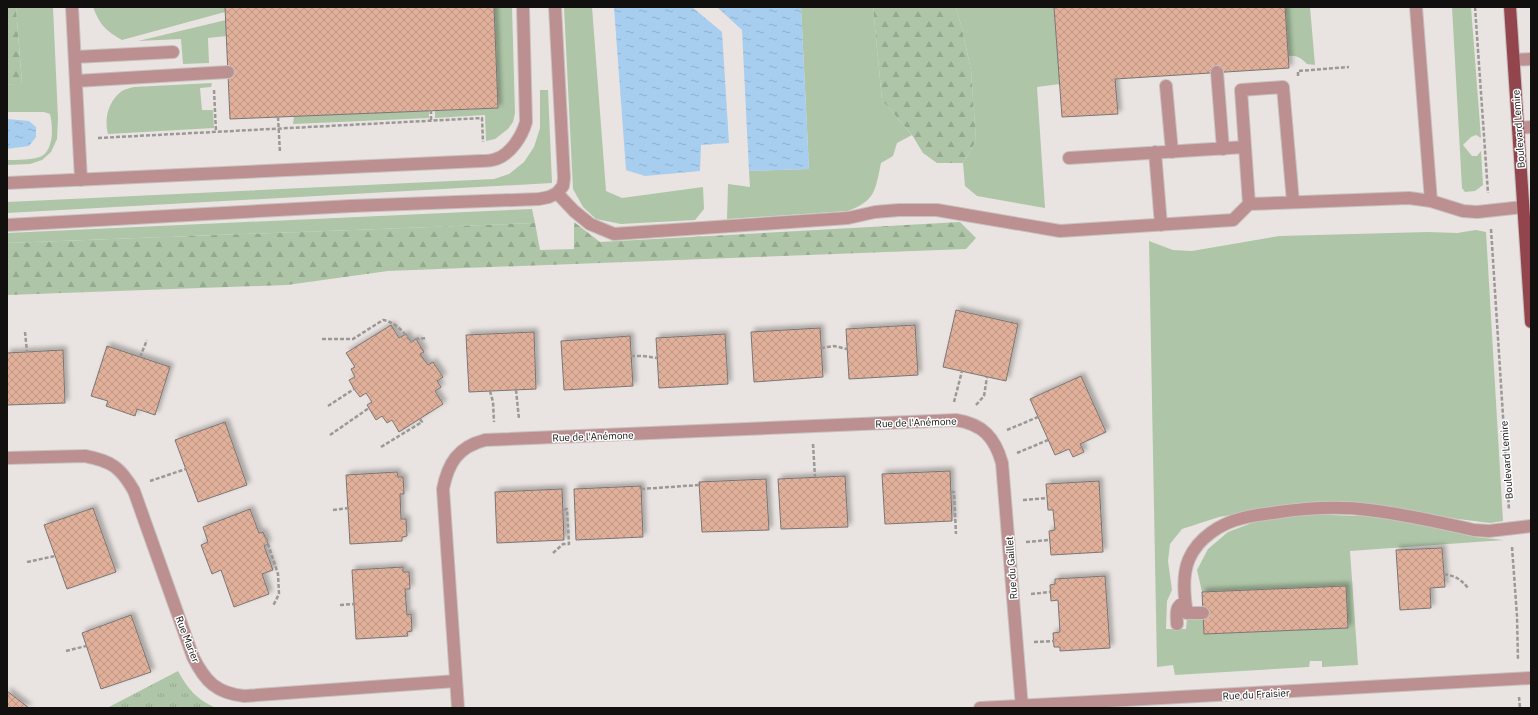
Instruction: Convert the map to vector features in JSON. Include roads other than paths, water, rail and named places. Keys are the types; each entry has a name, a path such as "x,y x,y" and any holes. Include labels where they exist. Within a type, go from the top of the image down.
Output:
{"main road":[{"name":"Boulevard Lemire","path":"1510,7 1531,322"}],"street":[{"path":"72,7 81,180"},
{"path":"7,183 487,161 497,159 509,150 518,140 523,132 526,122 523,7"},
{"path":"7,224 351,206 527,200 549,197 557,193 563,186 564,178 555,7"},
{"path":"1416,7 1431,201"},
{"path":"75,57 174,52"},
{"path":"1514,60 1531,59"},
{"path":"76,81 228,72"},
{"path":"1217,72 1223,148"},
{"path":"1166,86 1172,152"},
{"path":"1249,204 1240,90 1283,87 1293,202"},
{"path":"1518,128 1531,128"},
{"path":"1069,158 1245,147"},
{"path":"1155,152 1161,225"},
{"path":"557,193 574,211 590,224 614,234 848,218 875,212 899,210 937,210 1060,231 1233,220 1249,204 1409,198 1431,201 1464,211 1477,212 1523,207"},
{"name":"Rue de l'Anémone","path":"458,708 443,489 448,468 461,451 470,444 520,438 950,420 963,421 977,426 988,435"},
{"name":"Rue du Gaillet","path":"988,435 1000,452 1022,707"},
{"name":"Rue Marier","path":"7,458 71,456 98,458 121,471 132,488 193,657 200,671 208,681 219,689 230,694 244,696 456,681"},
{"path":"1202,613 1187,613 1184,581 1189,559 1201,540 1218,528 1241,518 1291,511 1337,508 1369,510 1474,530 1489,531 1531,526"},
{"path":"1177,624 1176,608 1179,604 1185,602"},
{"name":"Rue du Fraisier","path":"980,708 1022,707 1531,678"}],"water":[{"path":"614,7 692,7 722,32 729,143 701,145 700,171 645,176 626,170"},
{"path":"717,7 801,7 809,169 749,171 742,30"},
{"path":"7,119 29,121 36,127 36,137 29,146 7,149"}]}
